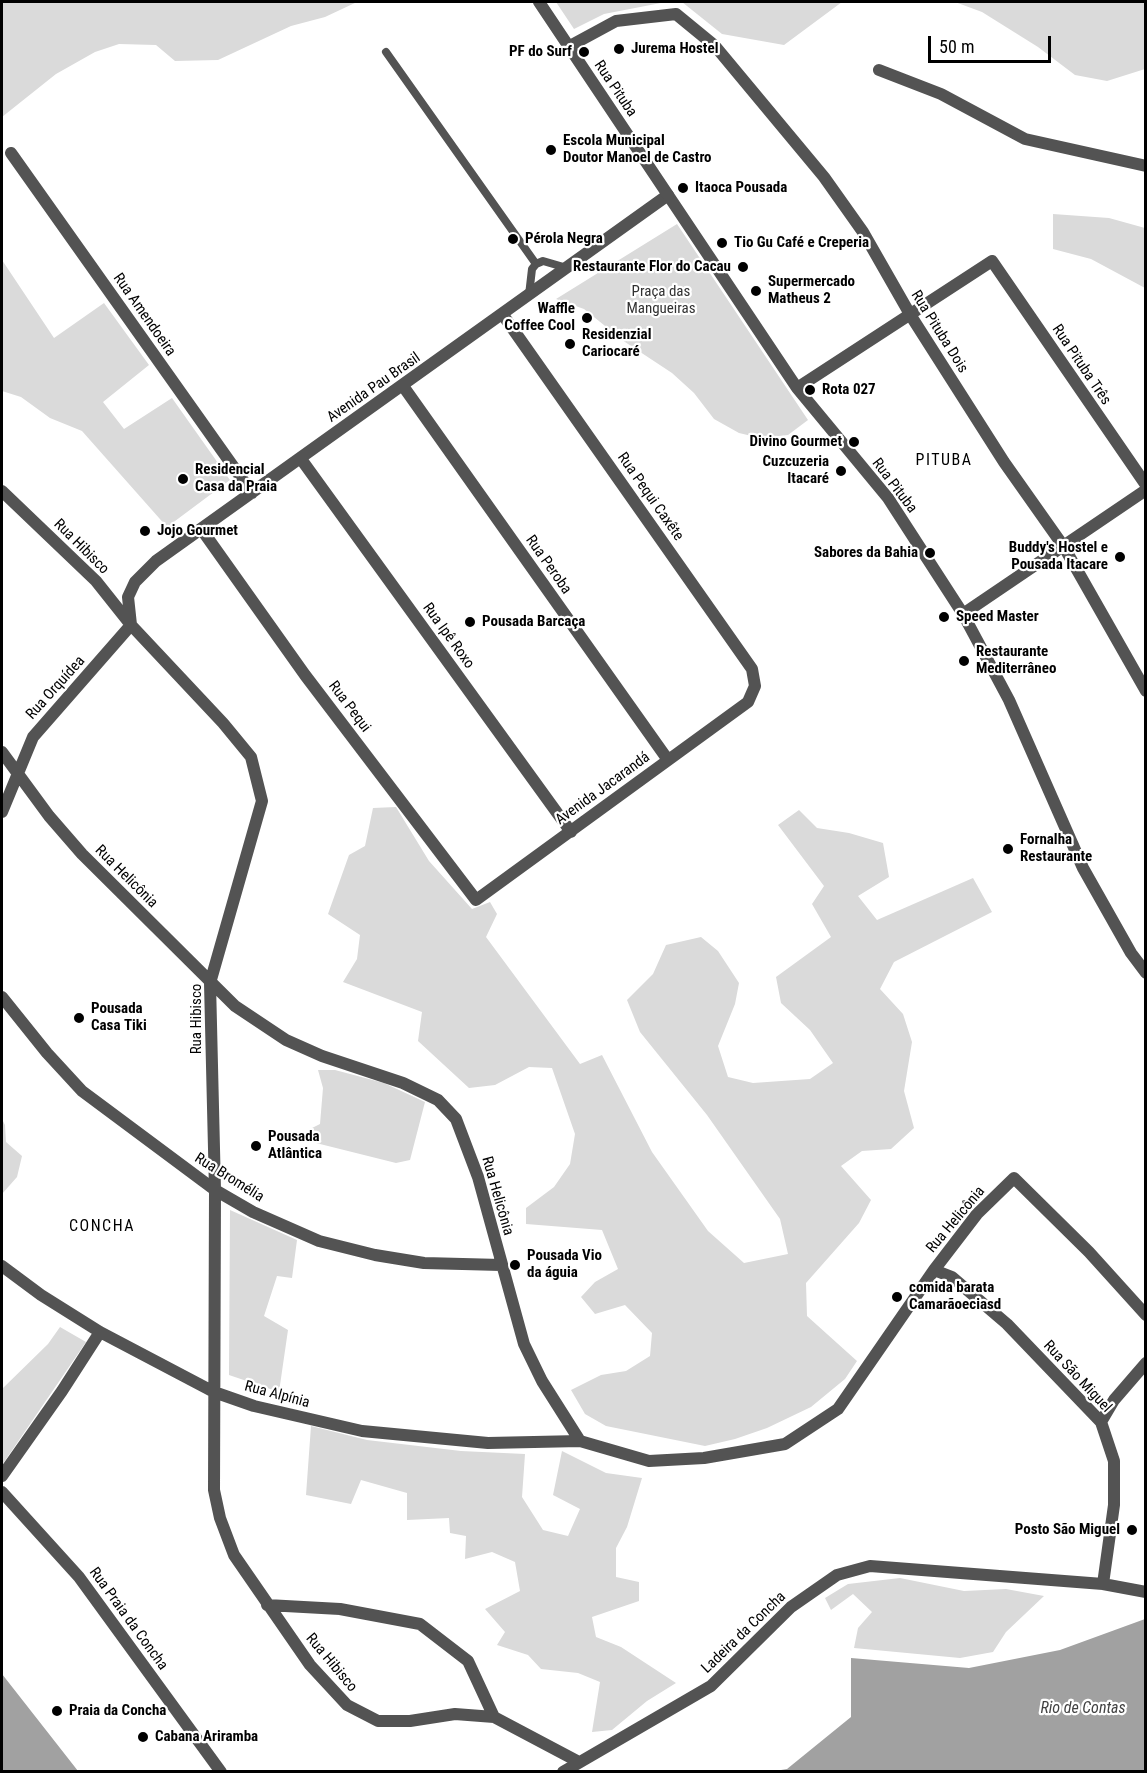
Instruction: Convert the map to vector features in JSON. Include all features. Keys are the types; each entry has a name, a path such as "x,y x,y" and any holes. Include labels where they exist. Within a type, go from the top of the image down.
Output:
{"street":[{"name":"Rua Pituba","path":"539,2 797,388 888,498 963,614 1009,700 1083,868 1131,953 1146,973"},
{"name":"Rua Pituba Dois","path":"568,47 616,21 676,14 715,46 824,177 863,232 910,316 1004,462 1064,547 1146,691"},
{"path":"879,69 941,94 1025,139 1146,166"},
{"name":"Rua Amendoeira","path":"11,153 252,493"},
{"name":"Avenida Pau Brasil","path":"131,626 128,597 135,582 156,561 668,195"},
{"name":"Rua Pituba Três","path":"910,316 993,261 1146,485"},
{"name":"Rua Pequi Caxête","path":"503,315 752,669 755,686 748,702"},
{"path":"797,388 910,316"},
{"name":"Rua Peroba","path":"403,386 668,760"},
{"name":"Rua Ipê Roxo","path":"301,459 571,832"},
{"path":"963,614 1146,490"},
{"name":"Rua Hibisco","path":"2,491 96,581 131,626 223,723 251,757 262,801 210,983 215,1190 214,1490 220,1518 234,1555 310,1665 347,1705 378,1721 410,1720 455,1714 494,1717 579,1762"},
{"name":"Rua Pequi","path":"202,530 305,675 476,900"},
{"name":"Rua Orquídea","path":"2,812 33,737 131,626"},
{"name":"Avenida Jacarandá","path":"476,900 748,702"},
{"name":"Rua Helicônia","path":"2,752 82,854 235,1006 286,1040 322,1056 403,1083 438,1100 456,1119 478,1177 524,1344 542,1381 580,1441 649,1461 704,1458 785,1444 838,1409 934,1270 977,1214 1014,1178 1089,1252 1146,1315"},
{"name":"Rua Bromélia","path":"2,997 46,1053 82,1091 215,1190 253,1212 319,1241 375,1255 424,1263 501,1265"},
{"name":"Rua Alpínia","path":"2,1266 41,1295 100,1332 214,1392 254,1406 382,1434 488,1443 580,1441"},
{"name":"Rua São Miguel","path":"934,1270 952,1277 1007,1324 1101,1422 1114,1461 1114,1506 1103,1584"},
{"path":"2,1476 100,1332"},
{"path":"1101,1422 1114,1400 1146,1363"},
{"name":"Rua Praia da Concha","path":"2,1492 79,1577 221,1772"},
{"name":"Ladeira da Concha","path":"563,1772 711,1686 791,1607 837,1575 870,1566 1103,1584 1146,1592"},
{"path":"267,1605 340,1609 420,1624 468,1661 494,1717"}],"lane":[{"path":"386,52 536,264"},
{"path":"529,295 532,269 536,264 543,261 568,268"}],"green space":[{"path":"2,2 357,2 325,17 291,26 218,60 175,61 156,45 119,44 95,52 56,74 2,117"},
{"path":"556,2 666,2 604,14 574,29"},
{"path":"682,2 842,2 784,45 722,34"},
{"path":"955,2 1145,2 1145,69 1107,81 1075,75 1038,47 982,12"},
{"path":"1053,214 1109,218 1145,228 1145,288 1091,259 1053,249"},
{"name":"Praça das Mangueiras","path":"677,224 808,420 788,435 760,438 739,433 714,419 694,393 672,373 625,342 584,309 556,299"},
{"path":"2,260 54,338 104,303 149,365 103,402 124,429 172,398 230,480 167,527 82,431 50,418 21,397 2,391"},
{"path":"396,807 429,861 472,909 490,902 497,914 486,937 580,1064 602,1055 652,1152 708,1231 744,1263 788,1254 780,1219 707,1115 640,1032 627,1000 653,974 666,945 701,937 718,951 739,983 735,1004 718,1046 728,1077 753,1083 810,1079 833,1063 810,1030 781,1003 776,977 831,937 812,904 824,886 778,825 799,810 817,828 849,833 883,843 889,877 858,896 877,920 973,878 992,912 894,962 880,989 903,1014 912,1042 904,1091 914,1128 891,1149 862,1151 841,1166 871,1200 859,1223 806,1283 807,1316 857,1361 845,1379 811,1407 767,1428 705,1446 606,1426 585,1414 571,1390 601,1375 626,1371 650,1356 652,1333 625,1305 595,1314 581,1297 595,1282 618,1269 602,1230 526,1224 526,1208 554,1187 570,1164 575,1134 552,1068 529,1067 495,1085 469,1088 418,1041 422,1012 343,982 357,959 360,935 328,914 349,855 365,846 373,808"},
{"path":"318,1070 335,1070 384,1083 425,1102 410,1160 396,1163 316,1143 308,1130 320,1124 323,1088"},
{"path":"2,1119 5,1125 6,1142 22,1156 17,1177 2,1194"},
{"path":"230,1210 297,1240 292,1278 277,1276 264,1316 288,1330 279,1392 229,1375"},
{"path":"60,1327 86,1342 2,1465 2,1389 48,1344"},
{"path":"311,1426 367,1440 461,1451 525,1454 522,1497 543,1530 568,1536 580,1509 553,1495 562,1451 606,1473 642,1478 627,1527 616,1548 616,1577 639,1582 639,1601 592,1617 596,1637 621,1647 676,1683 647,1701 612,1730 592,1732 600,1682 578,1673 541,1669 528,1655 497,1645 505,1632 485,1609 520,1591 515,1562 492,1552 465,1559 466,1536 450,1533 449,1518 407,1520 407,1493 361,1480 351,1504 306,1495"},
{"path":"900,1578 964,1591 1006,1589 1044,1596 1006,1632 993,1652 960,1658 854,1648 858,1628 872,1612 853,1594 831,1610 825,1598 848,1584"}],"water":[{"name":"Rio de Contas","path":"1145,1619 1145,1771 775,1771 787,1769 851,1717 851,1658 969,1668 1060,1650"},
{"path":"2,1674 78,1771 2,1771"}],"place":[{"name":"Jurema Hostel","path":"619,49"},
{"name":"PF do Surf","path":"584,52"},
{"name":"Escola Municipal Doutor Manoel de Castro","path":"551,150"},
{"name":"Itaoca Pousada","path":"683,188"},
{"name":"Pérola Negra","path":"513,239"},
{"name":"Tio Gu Café e Creperia","path":"722,243"},
{"name":"Restaurante Flor do Cacau","path":"743,267"},
{"name":"Supermercado Matheus 2","path":"756,291"},
{"name":"Waffle Coffee Cool","path":"587,318"},
{"name":"Residenzial Cariocaré","path":"570,344"},
{"name":"Rota 027","path":"810,390"},
{"name":"Divino Gourmet","path":"854,442"},
{"name":"Cuzcuzeria Itacaré","path":"841,471"},
{"name":"Residencial Casa da Praia","path":"183,479"},
{"name":"Jojo Gourmet","path":"145,531"},
{"name":"Sabores da Bahia","path":"930,553"},
{"name":"Buddy's Hostel e Pousada Itacare","path":"1120,557"},
{"name":"Speed Master","path":"944,617"},
{"name":"Pousada Barcaça","path":"470,622"},
{"name":"Restaurante Mediterrâneo","path":"964,661"},
{"name":"Fornalha Restaurante","path":"1008,849"},
{"name":"Pousada Casa Tiki","path":"79,1018"},
{"name":"Pousada Atlântica","path":"256,1146"},
{"name":"Pousada Vio da águia","path":"515,1265"},
{"name":"comida barata Camarãoeciasd","path":"897,1297"},
{"name":"Posto São Miguel","path":"1132,1530"},
{"name":"Praia da Concha","path":"57,1711"},
{"name":"Cabana Ariramba","path":"143,1737"}],"district":[{"name":"PITUBA","path":"944,461"},
{"name":"CONCHA","path":"102,1227"}]}
